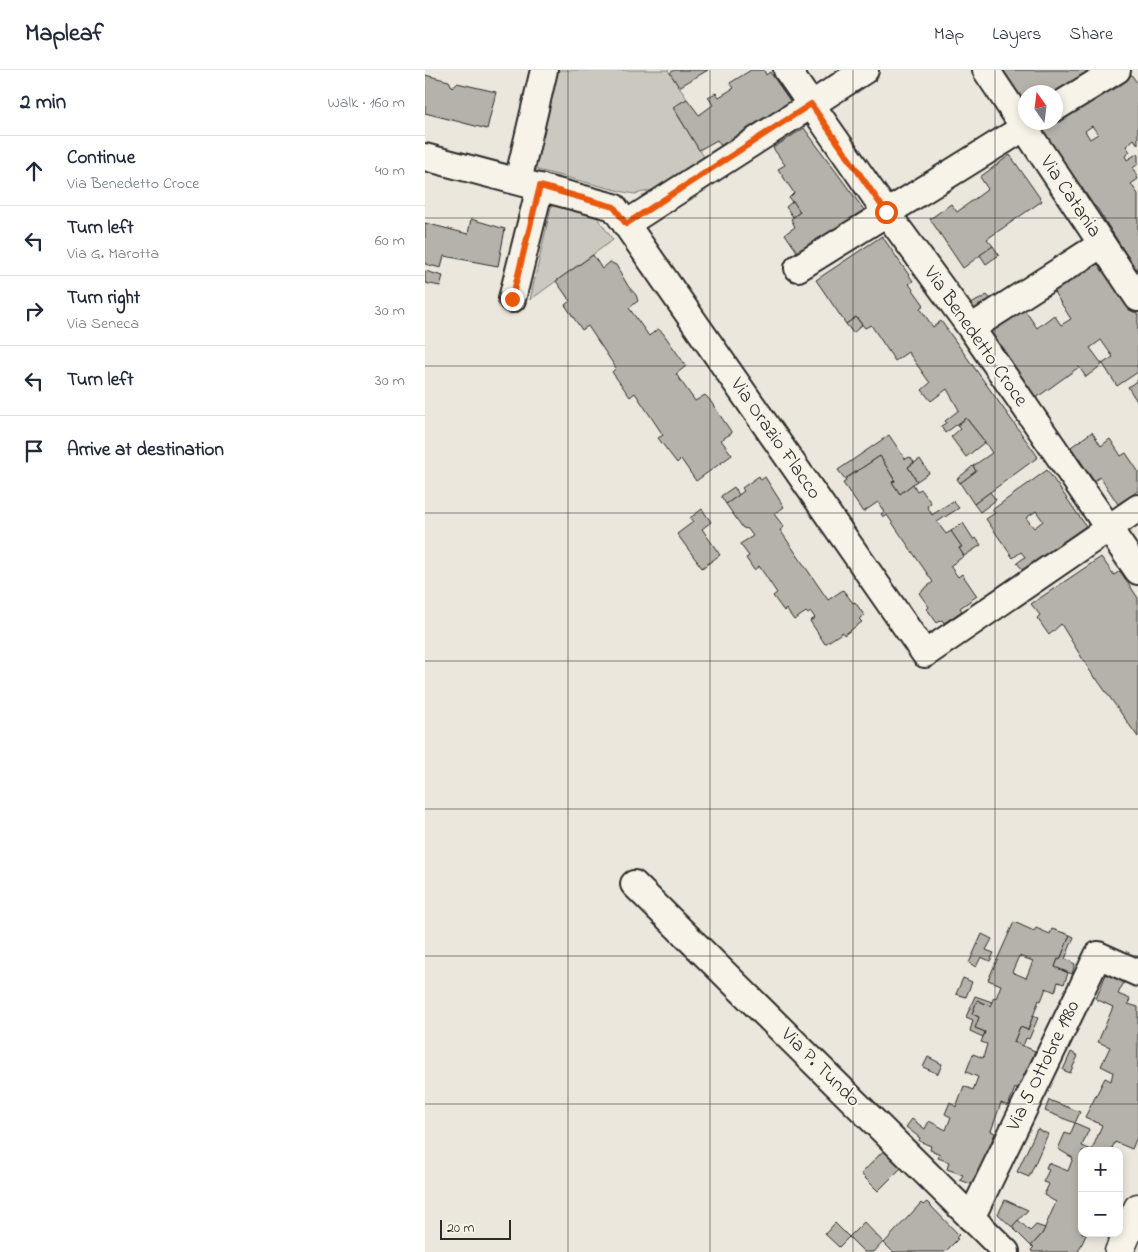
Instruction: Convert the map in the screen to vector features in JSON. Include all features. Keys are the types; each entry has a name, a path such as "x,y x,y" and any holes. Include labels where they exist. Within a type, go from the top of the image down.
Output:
{"street":[{"path":"512,299 543,70"},
{"name":"Via Benedetto Croce","path":"787,70 886,212 971,328 1138,571"},
{"path":"626,224 865,70"},
{"name":"Via Catania","path":"986,70 1018,111"},
{"path":"1063,103 1117,70"},
{"path":"798,268 1021,130"},
{"name":"Via Catania","path":"1032,130 1102,244 1138,298"},
{"name":"Via Orazio Flacco","path":"425,156 614,207 925,654 1108,527"},
{"path":"971,328 1102,244"},
{"path":"1108,527 1138,508"},
{"name":"Via P. Tundo","path":"634,884 1006,1252"},
{"name":"Via 5 Ottobre 1980","path":"971,1218 1097,955 1138,973"},
{"path":"1119,1252 1138,1208"}],"shaded area":[{"path":"558,70 668,70 687,99 673,108 706,160 653,190 635,194 534,169"},
{"path":"552,203 594,213 613,240 530,300"}],"building":[{"path":"674,70 708,70 679,87 670,73"},
{"path":"751,70 764,70 766,75 770,72 793,105 723,149 717,140 699,150 673,107 687,99 699,115 713,105 708,97 716,93 719,97 734,88 730,83"},
{"path":"1001,70 1091,70 1063,87 1063,85 1018,85 1018,96"},
{"path":"1130,73 1138,84 1138,145 1134,139 1126,146 1130,152 1125,156 1127,160 1138,153 1138,164 1133,168 1138,179 1131,184 1138,194 1138,273 1097,208 1085,198 1083,190 1042,131 1063,130 1063,117","holes":["1092,126 1098,134 1090,139 1085,131"]},
{"path":"425,75 449,81 452,87 457,83 496,92 487,129 425,113"},
{"path":"804,128 864,210 798,253 785,234 795,227 791,219 800,212 789,198 794,193 778,169 785,165 773,148"},
{"path":"1010,155 1042,201 987,239 993,246 963,268 930,219 951,204 957,212 988,189 980,177"},
{"path":"793,201 800,212 793,217 786,207"},
{"path":"471,219 505,229 498,266 444,256 441,268 425,264 425,223 468,234"},
{"path":"882,236 913,281 909,284 924,305 920,308 933,327 941,321 1038,457 974,504 960,483 976,471 973,466 992,453 985,442 966,418 945,433 941,426 959,410 947,389 931,401 922,390 930,383 908,352 895,361 871,325 865,328 856,317 846,324 816,280"},
{"path":"993,246 999,255 986,264 980,255"},
{"path":"593,255 602,269 610,262 616,265 638,301 629,308 649,336 658,329 663,333 686,366 676,374 695,401 705,395 709,399 732,433 721,440 732,455 696,481 681,459 677,463 658,438 663,435 635,393 630,397 612,372 616,368 588,326 582,330 565,305 570,301 556,281"},
{"path":"1098,257 1138,315 1138,372 1117,386 1103,364 1086,377 1079,367 1036,398 989,333 1024,309 1037,328 1054,315 1061,325 1071,319 1052,289","holes":["1101,340 1113,357 1102,364 1090,348"]},
{"path":"425,271 443,276 440,286 425,283"},
{"path":"987,295 996,305 979,316 971,304"},
{"path":"856,317 862,325 853,333 846,324"},
{"path":"1138,380 1138,403 1128,387"},
{"path":"966,418 985,442 966,457 951,437 960,429 957,426"},
{"path":"1092,432 1101,446 1110,439 1121,456 1126,453 1138,471 1138,491 1118,504 1100,477 1094,481 1071,447"},
{"path":"889,435 905,459 910,457 914,462 908,467 917,481 900,494 892,482 895,481 880,456 845,479 838,470"},
{"path":"880,456 895,481 892,482 900,494 913,484 917,491 921,489 931,503 927,506 932,515 953,501 959,508 937,522 946,534 951,531 962,547 959,548 964,556 950,566 958,577 962,574 977,596 960,608 962,611 944,623 942,620 937,623 919,593 933,582 887,515 884,518 881,514 884,512 878,502 863,512 843,483 846,481 845,479"},
{"path":"920,459 929,473 917,481 908,467"},
{"path":"973,466 976,471 960,483 957,479"},
{"path":"1047,470 1086,526 1023,570 1017,563 1025,557 1021,552 1013,558 986,519 995,513 992,510","holes":["1036,511 1043,521 1034,528 1026,518"]},
{"path":"759,476 761,480 765,477 784,507 774,514 784,527 780,530 828,600 843,590 864,615 859,619 862,622 844,635 843,632 825,644 810,621 815,618 811,612 808,614 806,612 794,620 786,609 784,611 773,596 777,593 759,566 754,570 746,558 749,556 740,544 753,536 748,529 743,528 726,504 744,491 742,488"},
{"path":"734,487 739,495 726,504 721,496"},
{"path":"990,492 996,500 980,512 974,504"},
{"path":"702,509 711,522 702,529 720,555 702,568 677,534 693,522 690,518"},
{"path":"963,523 974,540 976,538 981,545 964,556 959,548 962,547 951,531"},
{"path":"1101,557 1114,575 1120,571 1138,598 1138,737 1095,679 1061,624 1049,635 1037,618 1040,615 1031,604"},
{"path":"1014,922 1034,931 1036,928 1050,934 1052,929 1070,935 1060,960 1058,959 1055,967 1068,973 1064,984 1058,982 1055,992 1046,988 1041,1001 1039,1000 1028,1030 1020,1027 1014,1042 1035,1051 1020,1090 1015,1088 1008,1106 1001,1103 991,1131 995,1133 989,1148 993,1149 976,1186 960,1180 963,1175 947,1169 949,1162 938,1158 940,1154 930,1150 931,1146 919,1141 920,1138 906,1127 912,1119 925,1129 929,1121 946,1130 951,1117 945,1114 950,1102 956,1107 964,1086 973,1090 978,1077 966,1072 973,1054 983,1058 987,1044 981,1042 985,1032 975,1028 979,1017 972,1014 977,1000 990,1006 994,997 996,998 1001,985 988,980","holes":["1019,956 1033,961 1026,978 1012,972"]},
{"path":"982,934 992,939 986,950 994,953 990,961 981,957 976,967 969,963"},
{"path":"1070,935 1074,937 1065,959 1075,964 1072,974 1055,967 1058,959 1060,960"},
{"path":"1106,974 1124,982 1118,994 1130,999 1128,1004 1138,1007 1138,1135 1132,1149 1115,1142 1112,1147 1093,1147 1102,1125 1085,1117 1105,1078 1111,1081 1113,1072 1101,1066 1110,1047 1098,1042 1113,1007 1096,999"},
{"path":"963,978 972,982 966,997 956,994"},
{"path":"975,996 992,1002 990,1006 977,1000 972,1014 979,1017 975,1028 985,1032 983,1037 970,1031 973,1020 966,1017"},
{"path":"1033,1016 1038,1018 1029,1039 1026,1038 1023,1046 1014,1042 1020,1027 1028,1030"},
{"path":"1071,1052 1078,1056 1070,1073 1063,1070"},
{"path":"928,1057 942,1064 938,1074 923,1067"},
{"path":"1049,1100 1080,1112 1075,1123 1045,1111"},
{"path":"1075,1123 1089,1129 1082,1146 1084,1147 1078,1147 1078,1237 1085,1237 1078,1252 1032,1252 1031,1250 1034,1247 1031,1246 1042,1234 1056,1202 1044,1195 1049,1184 1043,1182 1049,1170 1046,1168 1048,1163 1068,1171 1073,1158 1058,1149 1065,1133 1070,1135"},
{"path":"1037,1129 1048,1134 1029,1177 1017,1172"},
{"path":"885,1149 903,1166 878,1191 861,1174"},
{"path":"1005,1200 1028,1210 1012,1227 998,1214"},
{"path":"927,1202 959,1235 956,1238 958,1239 945,1252 893,1252 884,1243 921,1203 923,1205"},
{"path":"1018,1220 1030,1231 1036,1225 1045,1228 1031,1246 1012,1227"},
{"path":"864,1222 883,1242 874,1252 864,1252 849,1237"},
{"path":"835,1223 849,1237 839,1247 825,1234"}],"route":[{"path":"512,299 540,186 614,207 626,224 811,104 886,212"}]}
